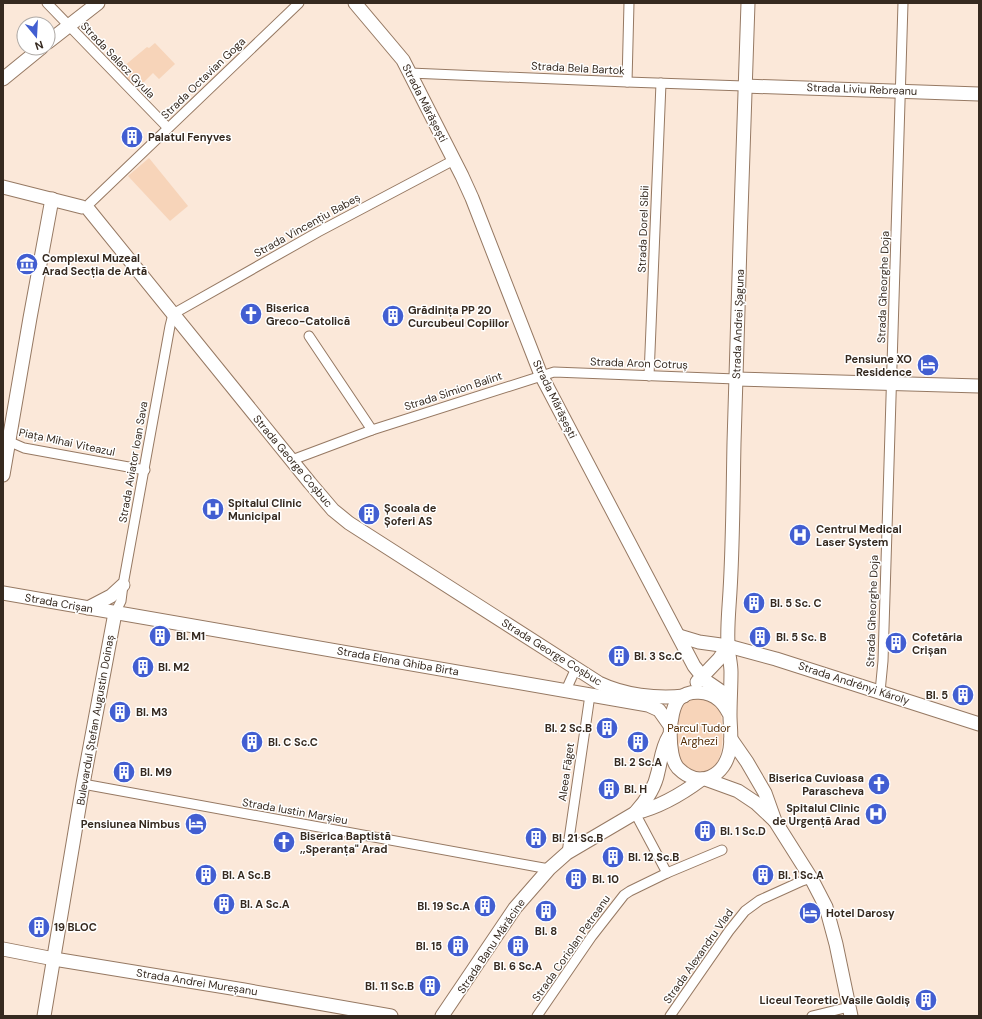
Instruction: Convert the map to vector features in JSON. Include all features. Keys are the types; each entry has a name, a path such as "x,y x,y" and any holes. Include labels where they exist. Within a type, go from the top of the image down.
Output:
{"street":[{"name":"Strada Salacz Gyula","path":"47,3 168,128"},
{"path":"56,36 98,3"},
{"name":"Strada Octavian Goga","path":"87,207 299,3"},
{"name":"Strada Mărășești","path":"355,3 397,52 410,72 472,198 540,375 694,666 710,685 730,700"},
{"path":"627,82 629,3"},
{"name":"Strada Andrei Șaguna","path":"730,715 731,661 728,646 734,520 736,379 744,86 748,3"},
{"name":"Strada Gheorghe Doja","path":"880,692 883,661 903,3"},
{"path":"3,79 31,56"},
{"name":"Strada Bela Bartok","path":"410,72 744,86"},
{"name":"Strada Dorel Sibii","path":"648,376 661,83"},
{"name":"Strada Liviu Rebreanu","path":"744,86 900,90 979,94"},
{"name":"Strada Vincențiu Babeș","path":"173,314 318,232 454,160"},
{"path":"3,187 87,207"},
{"path":"3,475 6,441 52,199"},
{"name":"Strada George Coșbuc","path":"87,207 323,499 349,523 599,683 610,688 649,697 666,698 685,695"},
{"name":"Strada Aviator Ioan Sava","path":"115,613 121,601 168,334 173,314"},
{"path":"309,336 372,430"},
{"name":"Strada Aron Cotruș","path":"540,375 559,372 736,379"},
{"name":"Strada Simion Balint","path":"292,460 372,430 540,375"},
{"path":"736,379 979,386"},
{"name":"Piața Mihai Viteazul","path":"6,441 24,448 145,470"},
{"path":"88,608 111,596 123,585"},
{"name":"Strada Crișan","path":"3,593 115,613"},
{"name":"Strada Elena Ghiba Birta","path":"115,613 652,706 662,713 671,730"},
{"name":"Bulevardul Ștefan Augustin Doinaș","path":"44,1016 83,784 115,613"},
{"path":"679,636 699,642 728,646 719,659 676,705 671,730 672,755 675,763 686,774 738,791 756,803 775,821"},
{"name":"Strada Andrényi Károly","path":"728,646 776,659 979,724"},
{"path":"566,690 576,668"},
{"path":"685,695 694,692 714,696 724,705 730,715 731,739 729,753 723,767 717,774 704,779"},
{"name":"Aleea Făget","path":"567,854 590,695"},
{"name":"Strada Banu Mărăcine","path":"635,813 650,793 658,774 664,745 671,730"},
{"path":"731,739 747,762 765,793 775,821 810,878 829,917 850,1011 812,1016"},
{"name":"Strada Banu Mărăcine","path":"444,1014 515,908 549,869 567,854 635,813 661,804 704,779"},
{"name":"Strada Iustin Marșieu","path":"83,784 549,869"},
{"path":"635,813 667,873"},
{"name":"Strada Coriolan Petreanu","path":"537,1016 592,936 624,895 667,873 722,850"},
{"name":"Strada Alexandru Vlad","path":"670,1016 728,931 745,911 760,900 802,880 810,878"},
{"name":"Strada Andrei Mureșanu","path":"3,949 391,1016"}],"green space":[{"path":"155,43 175,64 159,79 153,73 136,90 118,71 147,47 149,48"},
{"path":"149,158 188,206 170,221 128,176"},
{"name":"Parcul Tudor Arghezi","path":"690,699 709,699 721,713 722,749 719,758 715,765 709,770 701,772 690,770 683,766 677,753 676,737 679,715 682,705"}],"place":[{"name":"Palatul Fenyves","path":"132,137"},
{"name":"Complexul Muzeal Arad Secția de Artă","path":"27,264"},
{"name":"Biserica Greco-Catolică","path":"251,314"},
{"name":"Grădinița PP 20 Curcubeul Copiilor","path":"393,316"},
{"name":"Pensiune XO Residence","path":"928,365"},
{"name":"Spitalul Clinic Municipal","path":"213,509"},
{"name":"Școala de Șoferi AS","path":"369,514"},
{"name":"Centrul Medical Laser System","path":"800,535"},
{"name":"Bl. 5 Sc. C","path":"754,603"},
{"name":"Bl. M1","path":"160,636"},
{"name":"Bl. 5 Sc. B","path":"760,637"},
{"name":"Cofetăria Crișan","path":"896,643"},
{"name":"Bl. 3 Sc.C","path":"619,656"},
{"name":"Bl. M2","path":"143,667"},
{"name":"Bl. 5","path":"963,695"},
{"name":"Bl. M3","path":"120,712"},
{"name":"Bl. 2 Sc.B","path":"607,728"},
{"name":"Bl. C Sc.C","path":"252,742"},
{"name":"Bl. 2 Sc.A","path":"638,742"},
{"name":"Bl. M9","path":"124,772"},
{"name":"Biserica Cuvioasa Parascheva","path":"879,784"},
{"name":"Bl. H","path":"609,789"},
{"name":"Spitalul Clinic de Urgență Arad","path":"876,814"},
{"name":"Pensiunea Nimbus","path":"196,824"},
{"name":"Bl. 1 Sc.D","path":"705,831"},
{"name":"Bl. 21 Sc.B","path":"536,838"},
{"name":"Biserica Baptistă ,,Speranța\" Arad","path":"284,842"},
{"name":"Bl. 12 Sc.B","path":"613,857"},
{"name":"Bl. A Sc.B","path":"206,875"},
{"name":"Bl. 1 Sc.A","path":"763,875"},
{"name":"Bl. 10","path":"576,879"},
{"name":"Bl. A Sc.A","path":"224,904"},
{"name":"Bl. 19 Sc.A","path":"485,906"},
{"name":"Bl. 8","path":"546,911"},
{"name":"Hotel Darosy","path":"810,913"},
{"name":"19 BLOC","path":"39,927"},
{"name":"Bl. 15","path":"458,946"},
{"name":"Bl. 6 Sc.A","path":"518,946"},
{"name":"Bl. 11 Sc.B","path":"430,986"},
{"name":"Liceul Teoretic Vasile Goldiș","path":"926,1000"}]}
